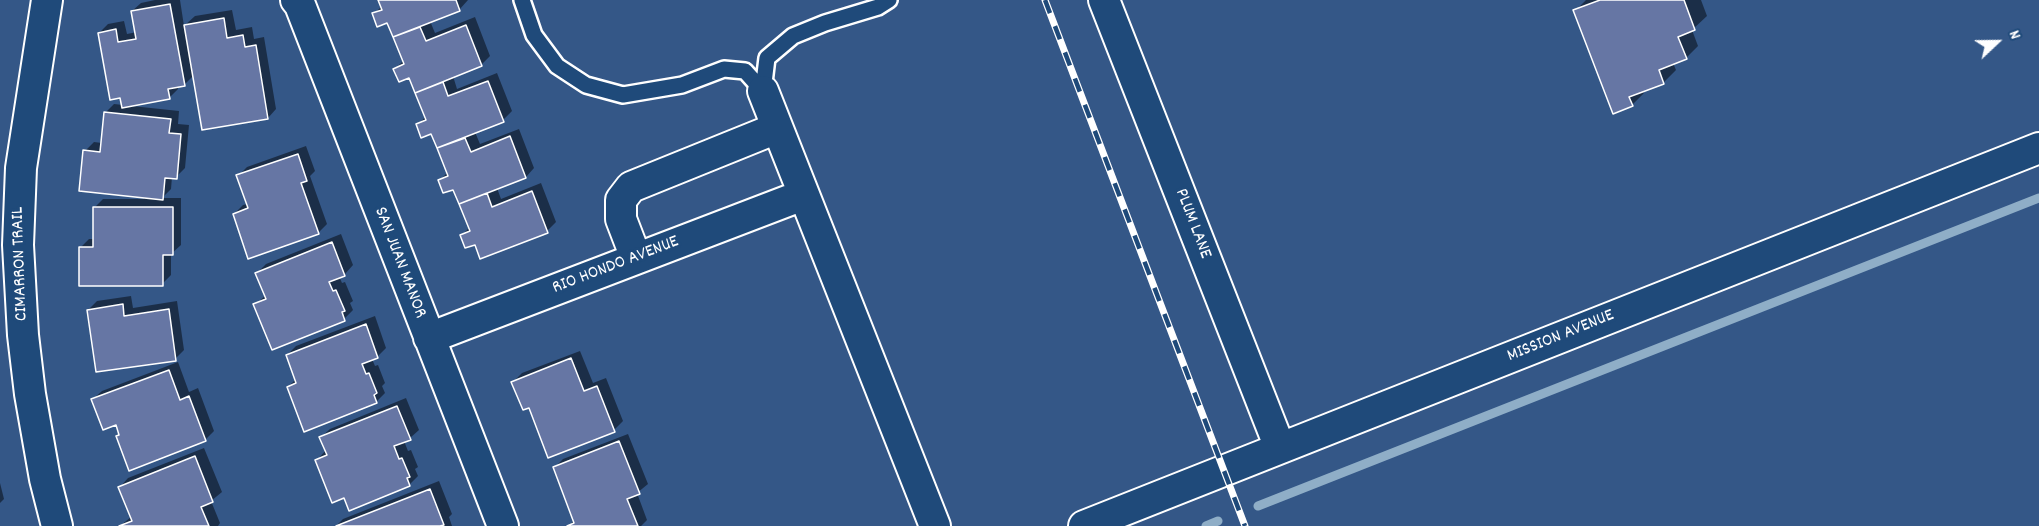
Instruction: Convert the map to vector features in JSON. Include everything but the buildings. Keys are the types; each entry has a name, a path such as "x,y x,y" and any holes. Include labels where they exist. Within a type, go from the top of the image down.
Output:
{"street":[{"name":"CIMARRON TRAIL","path":"47,0 21,168 18,244 23,335 30,394 45,479 57,526"},
{"name":"SAN JUAN MANOR","path":"296,0 300,5 503,526"},
{"name":"PLUM LANE","path":"1104,0 1280,448"},
{"path":"763,92 935,526"},
{"path":"636,258 621,219 621,200 631,187 777,128"},
{"name":"MISSION AVENUE","path":"1084,526 2039,148"},
{"name":"RIO HONDO AVENUE","path":"429,338 803,195"}],"lane":[{"path":"522,0 534,35 558,66 586,85 622,94 682,85 724,69 745,71 763,92"},
{"path":"763,92 767,58 793,36 825,23 878,7 889,0"}],"waterway":[{"path":"1258,506 2039,198"},
{"path":"1206,526 1218,521"}],"railway":[{"path":"1045,0 1245,526"}]}
